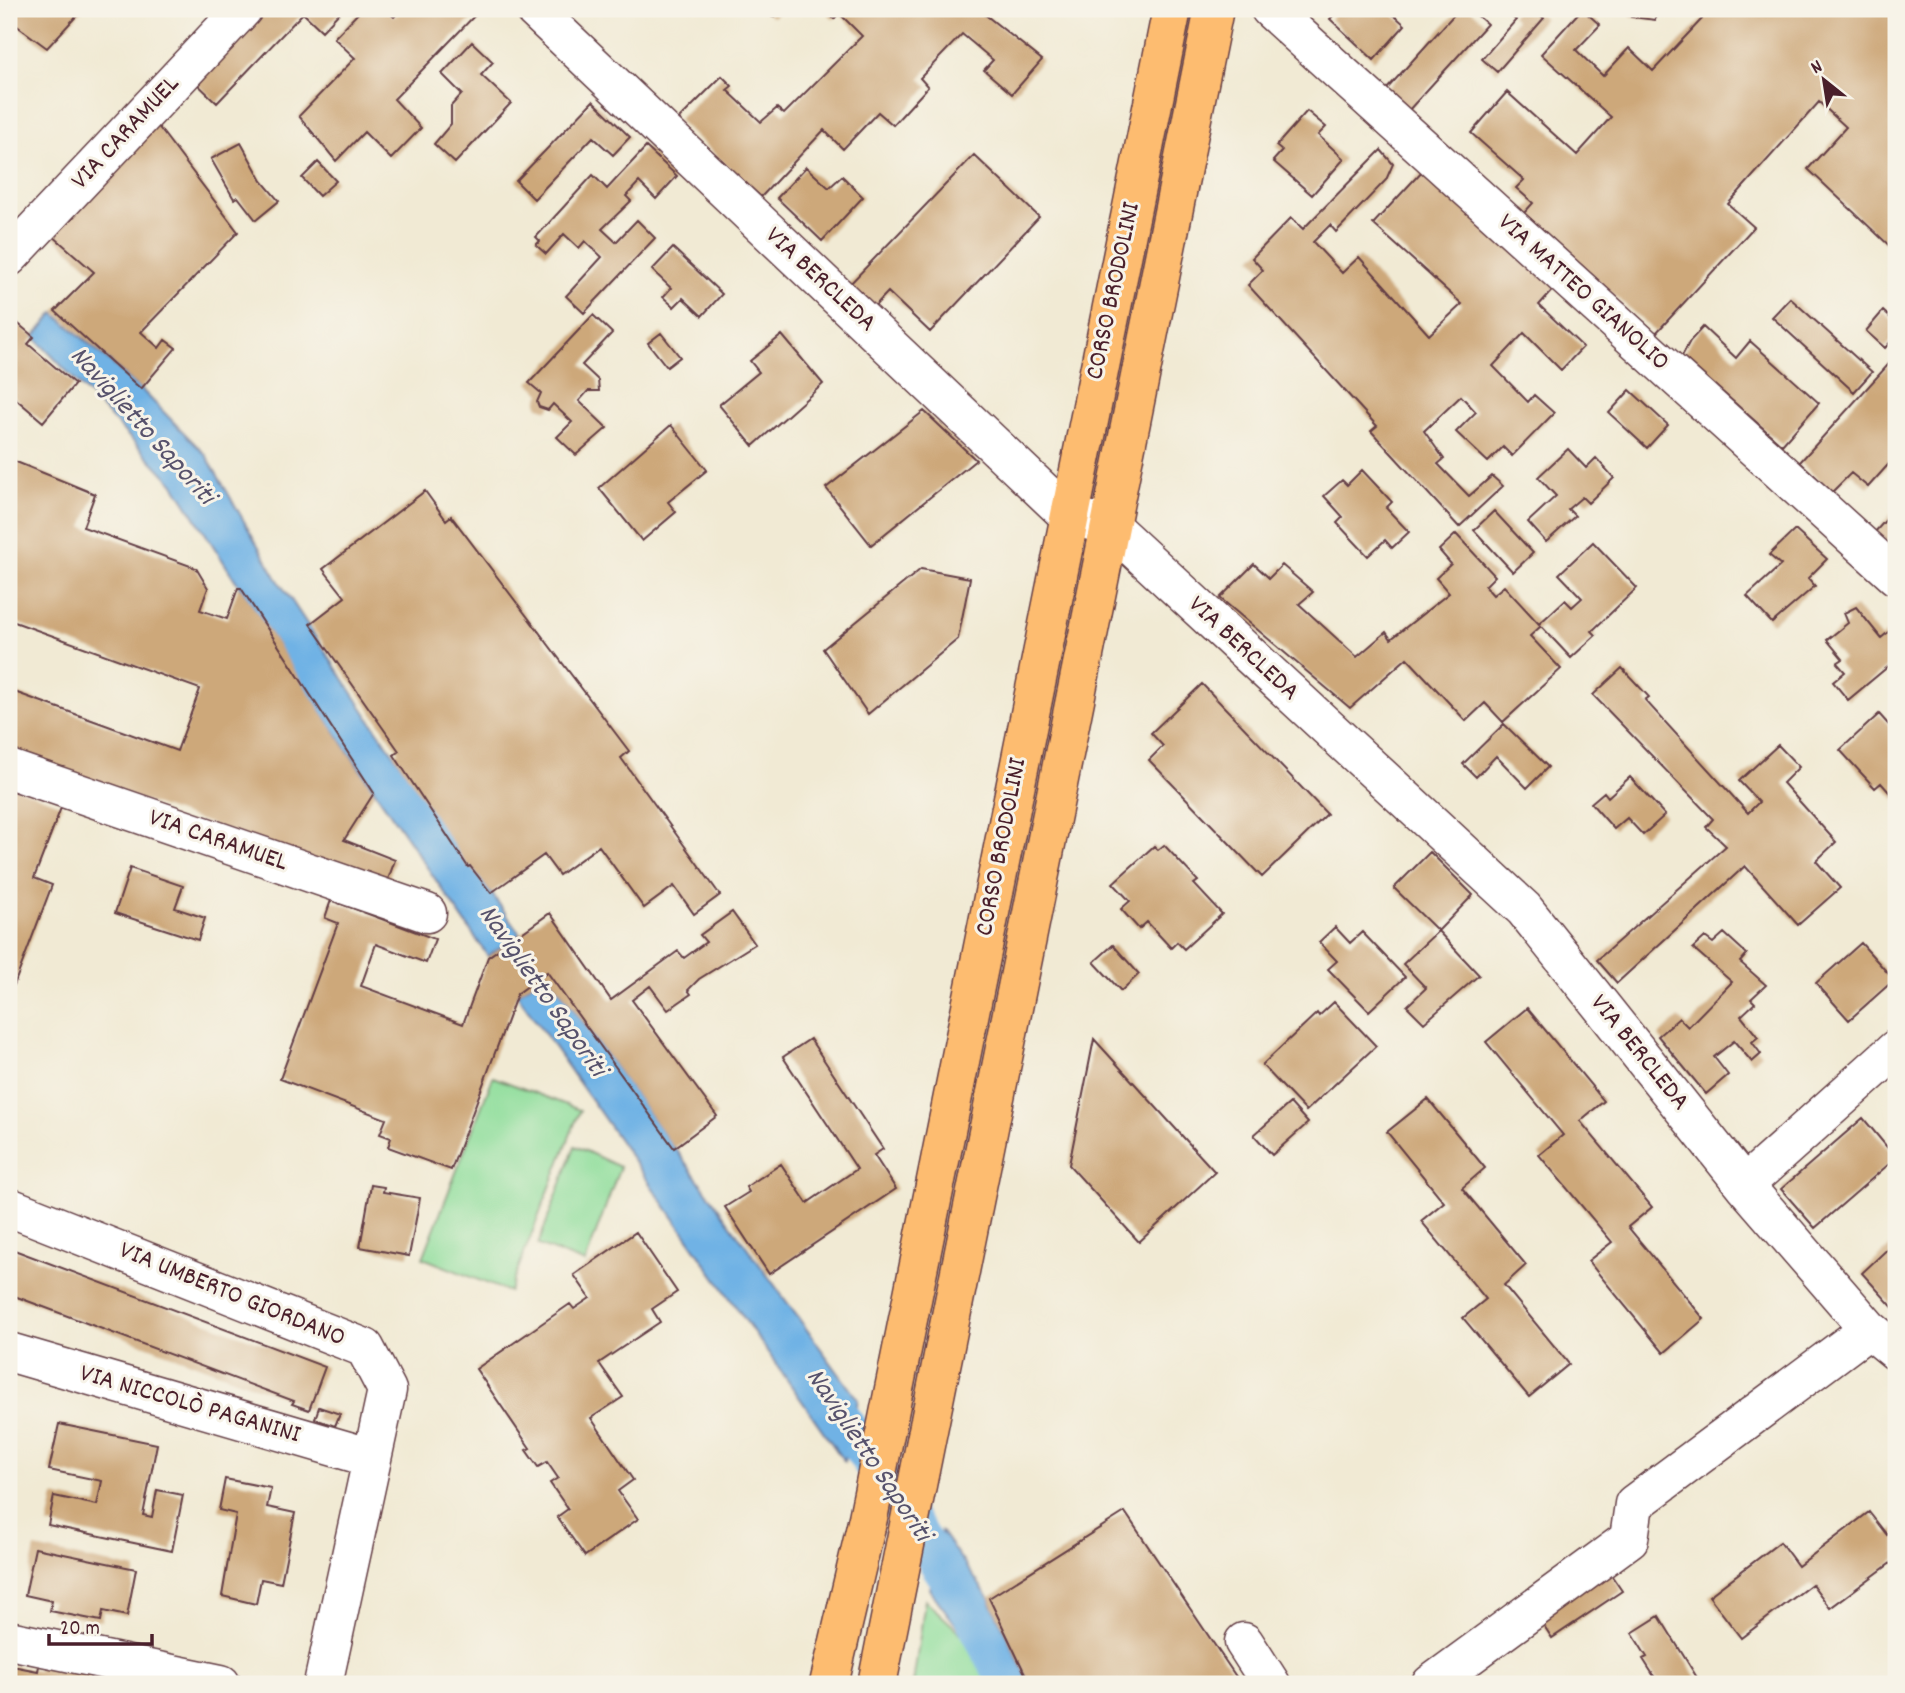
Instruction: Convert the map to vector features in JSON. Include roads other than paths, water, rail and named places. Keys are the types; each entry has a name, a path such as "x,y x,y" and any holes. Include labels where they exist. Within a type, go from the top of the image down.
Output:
{"main road":[{"name":"CORSO BRODOLINI","path":"829,1684 869,1518 1172,9"},
{"name":"CORSO BRODOLINI","path":"877,1684 902,1572 1214,9"}],"street":[{"name":"VIA CARAMUEL","path":"9,257 243,9"},
{"name":"VIA BERCLEDA","path":"534,9 1069,516"},
{"name":"VIA MATTEO GIANOLIO","path":"1270,9 1896,576"},
{"path":"1069,516 1109,525"},
{"name":"VIA BERCLEDA","path":"1109,525 1524,909 1744,1185 1883,1340"},
{"name":"VIA CARAMUEL","path":"9,769 427,913"},
{"path":"1744,1185 1896,1049"},
{"name":"VIA UMBERTO GIORDANO","path":"9,1207 365,1348 387,1390 323,1684"},
{"path":"1431,1684 1629,1539 1634,1504 1883,1340"},
{"name":"VIA NICCOLÒ PAGANINI","path":"9,1352 372,1458"},
{"path":"9,1640 221,1684"},
{"path":"1244,1642 1272,1684"}],"water":[{"path":"54,313 141,389 206,455 276,577 377,730 520,934 488,956 309,695 173,483 34,337"},
{"path":"547,972 858,1400 844,1461 517,994"},
{"path":"941,1531 989,1598 1030,1684 989,1684 966,1638 929,1589"}],"waterway":[{"name":"Naviglietto Saporiti","path":"823,1390 970,1612 1007,1684"}]}
